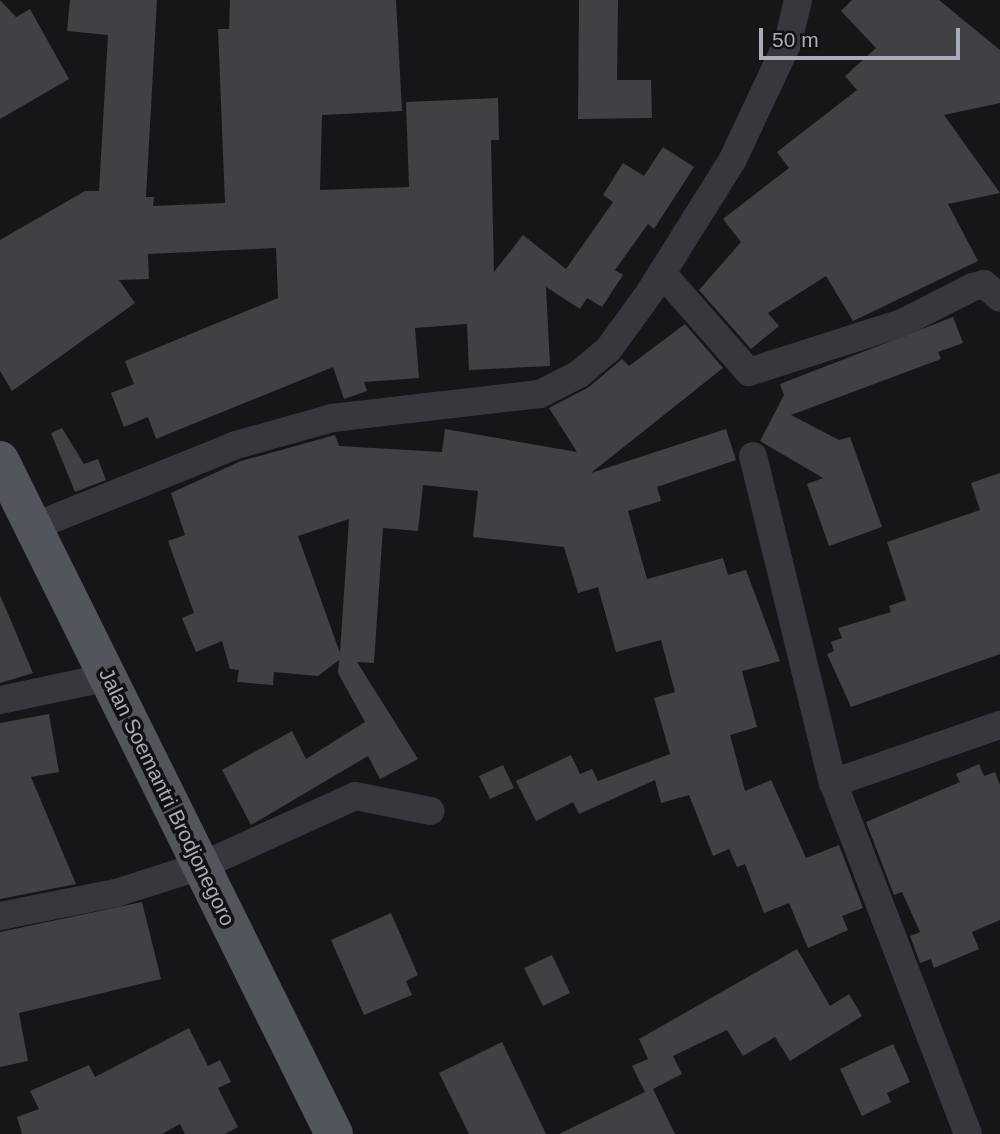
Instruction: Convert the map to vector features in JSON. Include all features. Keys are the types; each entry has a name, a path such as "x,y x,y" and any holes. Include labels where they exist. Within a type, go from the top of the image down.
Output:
{"main road":[{"name":"Jalan Soemantri Brodjonegoro","path":"0,460 17,511 95,680 334,1134"},
{"name":"Jalan Soemantri Brodjonegoro","path":"17,511 193,869 310,1134"}],"street":[{"path":"17,511 332,418 540,394 579,374 608,350 662,273 732,161 788,42 798,0"},
{"path":"662,273 749,372 902,323 973,287 984,284 1000,298"},
{"path":"753,456 833,783 968,1134"},
{"path":"0,700 95,680"},
{"path":"833,783 1000,725"},
{"path":"0,916 116,893 193,869 355,796 431,811"}],"building":[{"path":"0,0 16,17 30,9 69,79 0,119"},
{"path":"70,0 157,0 146,197 154,197 153,206 225,203 218,29 229,29 230,0 396,0 402,111 322,115 320,190 409,187 406,102 498,98 499,140 491,140 494,272 523,235 566,269 613,202 603,195 623,163 644,176 663,147 694,167 654,229 648,224 615,270 623,275 602,307 587,298 580,309 546,287 550,366 469,370 467,324 415,328 419,378 364,382 367,391 344,399 333,367 156,439 148,417 124,427 111,393 134,384 125,361 278,298 276,248 148,254 149,279 119,280 135,303 12,391 0,371 0,240 85,191 99,191 108,35 67,31"},
{"path":"579,0 618,0 617,80 651,80 652,118 578,119"},
{"path":"852,0 939,0 1000,50 1000,103 944,115 1000,193 948,204 978,261 853,321 826,276 768,313 779,326 751,349 699,290 741,242 723,219 789,168 777,152 857,90 845,76 876,48 841,11"},
{"path":"953,317 963,343 938,352 941,359 791,415 839,440 850,437 882,527 829,546 807,484 823,478 760,441 784,395 780,384"},
{"path":"685,324 723,368 591,473 726,429 736,460 657,487 661,501 628,511 647,579 723,558 728,575 746,570 780,661 742,671 757,727 730,735 745,791 771,780 806,858 839,845 863,908 842,916 848,930 808,948 789,903 764,913 745,864 737,867 729,849 713,856 689,795 661,803 655,780 579,814 573,802 536,821 516,781 571,755 580,774 592,769 598,781 670,754 654,698 675,692 661,640 616,652 598,587 578,593 564,547 473,537 478,491 423,485 418,531 383,528 374,663 357,662 418,759 380,779 368,756 251,825 222,770 292,731 306,759 365,722 338,673 339,660 318,676 274,672 273,685 237,682 239,670 230,669 222,641 196,652 182,618 194,613 168,541 185,535 171,493 241,461 335,435 339,446 442,452 445,429 577,452 549,408 589,387 622,359 629,366","holes":["349,519 340,653 298,536"]},
{"path":"62,428 84,464 98,459 106,480 75,492 51,433"},
{"path":"1000,473 1000,654 851,707 827,654 834,651 831,642 842,638 838,628 891,612 889,606 906,600 887,542 980,510 971,483"},
{"path":"0,595 33,673 0,683"},
{"path":"49,714 59,772 31,777 76,884 0,899 0,723"},
{"path":"979,764 984,776 995,772 1000,785 1000,920 972,932 979,949 934,968 931,959 920,963 910,936 920,932 902,892 894,895 866,822 960,782 956,774"},
{"path":"503,765 514,788 490,799 479,776"},
{"path":"142,902 161,979 19,1013 28,1061 0,1067 0,932"},
{"path":"391,913 418,975 406,981 412,995 364,1015 331,940"},
{"path":"797,949 830,1006 849,994 862,1016 790,1061 775,1037 743,1056 727,1030 673,1056 682,1074 653,1089 675,1134 559,1134 645,1092 632,1066 648,1059 639,1039"},
{"path":"552,955 570,993 543,1006 524,968"},
{"path":"189,1028 208,1066 220,1060 231,1082 218,1088 238,1127 225,1134 185,1134 180,1124 162,1134 22,1134 17,1117 39,1109 30,1091 89,1065 95,1077"},
{"path":"502,1042 546,1134 469,1134 439,1073"},
{"path":"893,1044 910,1082 887,1093 891,1102 862,1116 840,1069"}]}
